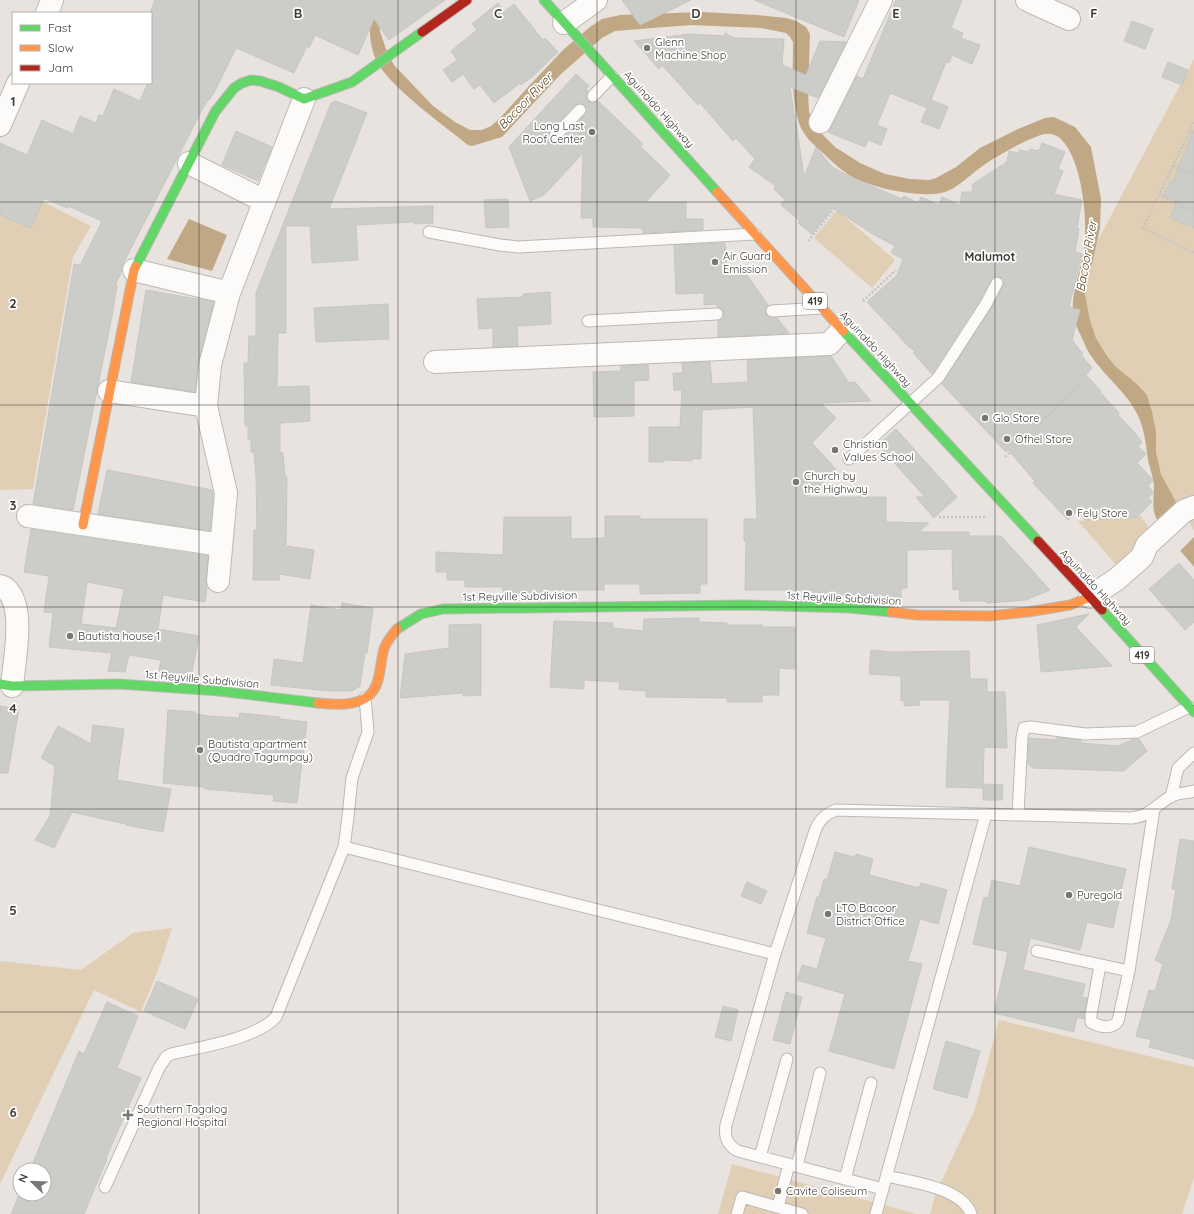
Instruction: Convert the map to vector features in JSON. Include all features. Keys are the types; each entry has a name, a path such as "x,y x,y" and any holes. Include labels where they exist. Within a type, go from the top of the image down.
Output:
{"main road":[{"path":"83,525 134,270 215,112 225,98 236,86 251,80 263,80 304,99 352,82 467,0"},
{"name":"Aguinaldo Highway","path":"544,0 842,330 1090,597 1192,710"},
{"name":"1st Reyville Subdivision","path":"6,685 119,684 219,691 328,704 355,703 365,698 373,691 377,681 384,648 391,636 399,627 421,614 443,609 743,605 850,608 917,615 989,616 1028,612 1070,605 1090,597"}],"street":[{"path":"47,12 52,0"},
{"path":"564,23 596,0"},
{"path":"820,122 881,0"},
{"path":"1027,0 1069,19"},
{"path":"0,125 18,84"},
{"path":"218,581 226,493 206,406 210,365 229,293 304,99"},
{"path":"189,163 264,201"},
{"path":"134,270 229,293"},
{"path":"435,362 829,344 842,330"},
{"path":"109,391 206,406"},
{"path":"1090,597 1117,579 1142,556 1148,545 1163,538 1190,511"},
{"path":"28,516 221,545"},
{"path":"0,586 8,590 14,602 18,626 6,685"}],"lane":[{"path":"593,96 612,76"},
{"path":"555,136 580,110"},
{"path":"429,232 500,246 518,247 755,234"},
{"path":"848,459 938,378 986,304 997,283"},
{"path":"772,311 822,308"},
{"path":"588,321 717,314"},
{"path":"105,1188 159,1068 166,1057 171,1054 255,1032 276,1017 344,847 352,778 368,732 365,698"},
{"path":"1018,815 1022,737 1024,728 1030,727 1085,734 1137,732 1192,710"},
{"path":"1171,797 1178,768 1194,753"},
{"path":"883,1189 733,1149 727,1141 725,1130 775,954 815,831 822,817 836,810 1132,818 1141,817 1171,797 1194,791"},
{"path":"1100,965 1091,1022 1110,1027 1115,1025 1118,1021 1129,971 1154,809"},
{"path":"876,1214 986,814"},
{"path":"344,847 775,954"},
{"path":"1037,951 1129,971"},
{"path":"760,1157 787,1059"},
{"path":"778,1207 793,1165 820,1073"},
{"path":"845,1179 870,1083"},
{"path":"887,1176 947,1191 960,1199 972,1214"},
{"path":"737,1214 742,1197 802,1214"}],"path":[{"path":"1194,122 1143,228 1194,253"},
{"path":"1189,131 1194,133"},
{"path":"1173,166 1194,176"},
{"path":"1159,196 1194,212"},
{"path":"808,241 834,210"},
{"path":"863,301 896,270"},
{"path":"1005,457 1082,382"},
{"path":"939,517 987,517"}],"shaded area":[{"path":"1194,59 1194,535 1161,474 1156,452 1156,431 1147,395 1138,385 1115,366 1096,338 1090,320 1085,294 1087,279 1097,242"},
{"path":"37,199 91,226 73,257 33,489 0,490 0,212"},
{"path":"837,210 895,260 872,288 814,238"},
{"path":"1141,516 1152,533 1117,566 1078,521"},
{"path":"172,928 161,962 141,1012 94,990 0,1184 0,961 81,970 133,933"},
{"path":"999,1020 1194,1067 1194,1177 1182,1214 930,1214 936,1193 975,1109"},
{"name":"Cavite Coliseum","path":"732,1164 917,1214 718,1214"}],"water":[{"name":"Bacoor River","path":"369,12 379,14 380,31 386,49 394,65 433,106 455,122 470,130 482,130 491,126 563,50 590,27 602,19 620,15 702,12 786,18 796,21 806,27 810,34 808,92 809,112 816,128 835,147 860,163 885,174 910,179 929,180 936,178 956,167 980,148 1018,129 1045,118 1054,117 1075,127 1091,147 1101,199 1100,228 1087,279 1085,294 1090,320 1096,338 1115,366 1138,385 1147,395 1156,431 1156,452 1161,474 1194,535 1194,567 1167,534 1155,515 1153,504 1154,482 1148,460 1144,434 1135,409 1090,355 1074,320 1073,299 1085,242 1084,211 1079,177 1075,162 1069,149 1058,136 1045,134 1023,143 989,161 960,184 945,192 923,194 883,188 858,180 849,175 832,162 803,132 796,113 793,83 793,42 786,33 761,28 691,25 615,31 602,38 561,74 502,137 472,146 468,145 415,103 389,78 379,66 371,44"},
{"path":"189,219 227,235 212,271 167,259"}],"pier":[{"path":"1181,508 1194,531 1194,537 1179,552 1157,525"}],"building":[{"path":"155,0 445,0 389,40 374,19 358,55 315,35 309,48 307,46 294,73 236,48 214,93 204,106 123,264 115,285 117,285 112,316 73,510 33,504 74,264 80,265 102,221 68,206 67,208 44,198 31,228 0,215 0,143 27,155 42,120 73,134 80,116 96,123 99,115 103,116 114,89 140,101 148,84 152,84 151,10"},
{"path":"622,0 691,0 640,25"},
{"path":"754,0 859,0 844,37"},
{"path":"896,0 962,0 951,28 963,33 961,38 980,45 972,64 952,55 949,63 946,62 931,100 948,107 939,129 921,122 927,108 890,93 877,125 887,129 881,145 868,140 865,147 828,132 857,76 863,79"},
{"path":"498,3 504,12 514,4 543,40 545,38 558,52 532,77 521,85 520,83 494,103 480,85 474,89 463,74 452,82 443,70 457,60 451,51 477,30 472,24"},
{"path":"1132,21 1153,29 1145,49 1124,41"},
{"path":"725,33 735,38 784,39 782,65 806,75 820,41 846,42 818,98 790,87 795,119 792,117 796,122 804,177 816,147 832,167 902,199 904,196 918,203 921,197 939,205 942,197 960,205 962,192 972,192 973,184 1007,162 1009,151 1019,153 1019,150 1029,152 1030,149 1039,151 1042,143 1065,152 1058,169 1063,171 1054,194 1082,200 1077,228 1079,229 1075,252 1082,254 1069,307 1080,310 1072,340 1083,354 1081,355 1092,368 1086,375 1101,391 1100,392 1119,413 1118,415 1136,434 1142,443 1138,446 1146,454 1137,463 1153,480 1148,486 1154,493 1148,497 1152,502 1137,517 1085,520 1077,511 1068,520 1033,483 1035,481 1008,450 1006,452 942,384 992,307 1003,286 1003,279 996,276 991,279 980,300 932,374 913,353 915,351 909,347 867,302 897,275 903,259 891,253 895,246 871,233 833,208 812,234 798,223 800,221 781,205 785,200 774,189 776,186 749,167 755,159 736,138 733,141 700,103 698,105 662,65 659,69 634,41 690,34 724,36"},
{"path":"1168,62 1188,70 1182,85 1162,77"},
{"path":"576,74 589,86 586,89 588,91 586,95 588,101 592,103 598,101 643,144 640,146 670,175 646,202 686,202 686,219 703,219 703,230 643,233 643,228 593,227 593,218 581,218 583,153 544,195 530,201 509,147","holes":["578,103 585,105 587,111 585,115 560,141 554,143 550,141 548,138 550,131 575,105"]},
{"path":"336,101 367,113 329,209 433,206 433,223 414,224 414,222 356,225 358,260 312,263 310,226 286,226 286,333 278,333 277,387 309,386 310,421 280,423 280,453 283,453 285,477 287,477 286,546 314,550 310,579 279,574 280,580 253,580 254,530 257,530 256,477 254,452 251,452 251,439 248,439 248,426 245,426 244,363 248,363 249,336 256,336 256,293 331,103"},
{"path":"1193,130 1194,228 1170,218 1177,201 1163,196 1170,181 1173,182"},
{"path":"236,131 272,147 258,181 222,165"},
{"path":"508,199 509,227 486,228 484,200"},
{"path":"725,243 727,276 747,275 768,305 765,311 766,315 777,318 789,333 718,337 718,321 721,320 724,314 723,310 717,307 717,304 704,305 704,293 676,294 674,245"},
{"path":"146,290 214,302 198,362 195,392 131,382"},
{"path":"550,292 551,324 517,326 518,346 493,347 493,328 479,329 477,299 523,297 523,294"},
{"path":"388,304 389,339 316,342 314,308"},
{"path":"831,356 849,383 855,382 871,401 821,403 836,418 812,443 836,469 808,497 886,497 886,522 929,523 919,532 969,532 969,536 1001,536 1050,590 1026,600 988,603 986,603 986,601 960,601 959,589 953,590 952,549 907,550 907,588 901,588 901,598 884,598 884,596 813,594 813,590 745,590 746,541 744,541 744,519 757,519 753,407 702,410 701,459 692,459 692,461 664,460 664,462 649,462 649,427 680,427 682,390 674,390 673,373 683,373 682,363 710,362 712,384 748,382 747,360"},
{"path":"648,365 649,380 634,381 634,416 594,417 593,372 621,371 621,366"},
{"path":"896,429 957,497 934,518 916,497 925,497 878,445"},
{"path":"107,470 212,490 210,531 98,514"},
{"path":"605,516 640,516 640,519 707,519 707,584 700,584 700,593 640,594 640,584 604,584 604,590 548,590 548,593 503,593 503,587 465,587 465,580 447,580 447,572 436,572 436,552 503,555 504,517 571,517 571,539 605,538"},
{"path":"31,529 208,556 205,602 163,595 158,629 199,636 191,677 159,671 161,660 129,655 125,672 108,671 112,653 49,647 53,613 44,612 49,576 24,572","holes":["87,582 124,589 116,628 81,624"]},
{"path":"1179,563 1194,580 1194,622 1185,630 1149,589"},
{"path":"342,603 373,608 367,653 365,653 360,686 352,691 329,691 271,685 274,659 303,663 311,605 341,610"},
{"path":"1089,614 1076,627 1112,666 1041,672 1037,625"},
{"path":"699,618 699,622 727,623 727,625 795,627 795,669 779,668 779,695 762,695 762,702 727,702 727,698 646,697 646,691 619,689 620,682 584,680 584,689 550,687 554,621 613,623 613,628 643,631 644,619"},
{"path":"481,624 481,695 463,696 463,693 400,698 405,654 449,648 449,625"},
{"path":"871,650 893,652 969,651 970,679 987,679 987,692 1005,692 1007,748 984,747 983,788 946,787 950,700 919,700 920,705 904,706 904,700 901,701 901,676 869,674"},
{"path":"0,706 19,709 8,773 0,773"},
{"path":"168,710 195,712 195,714 209,716 239,718 240,713 280,717 280,719 307,722 297,803 273,801 274,795 205,789 205,787 163,783"},
{"path":"93,725 124,729 117,780 171,789 163,832 72,812 54,848 35,840 50,816 55,766 41,758 58,726 91,744"},
{"path":"1057,737 1081,740 1080,743 1118,746 1134,739 1139,739 1147,751 1124,771 1033,768 1028,764 1029,738 1057,740"},
{"path":"983,784 1003,785 1002,800 983,800"},
{"path":"1180,839 1194,841 1194,1059 1149,1047 1151,1040 1136,1036 1149,990 1155,991 1163,964 1155,960 1171,920 1176,889 1172,889"},
{"path":"1029,847 1126,869 1113,928 1087,922 1080,950 1030,938 1023,970 1085,984 1082,997 1087,998 1084,1019 1077,1017 1074,1032 994,1013 1008,952 973,944 984,897 988,898 992,880 1020,886"},
{"path":"835,852 854,857 856,854 873,859 869,875 919,888 921,883 947,890 938,924 920,919 908,961 922,964 894,1069 829,1051 845,994 797,980 802,965 817,969 826,938 807,933 817,897 819,897 824,879 827,880"},
{"path":"747,882 767,891 761,904 741,896"},
{"path":"157,981 198,999 185,1029 144,1011"},
{"path":"786,992 802,997 790,1044 773,1040"},
{"path":"107,1002 138,1016 117,1068 141,1078 106,1158 107,1159 84,1214 11,1214 16,1202 52,1202 52,1162 33,1162 79,1051 84,1054"},
{"path":"723,1006 738,1010 731,1041 715,1037"},
{"path":"946,1041 980,1051 967,1098 933,1089"}],"traffic: fast":[{"path":"544,0 717,192"},
{"path":"136,266 215,112 234,88 251,80 260,81 279,87 304,99 352,82 422,32"},
{"path":"843,331 1038,541"},
{"path":"397,629 421,614 443,609 743,605 850,608 891,612"},
{"path":"1102,610 1194,712"},
{"path":"0,684 12,686 119,684 219,691 318,703"}],"traffic: slow":[{"path":"717,192 843,331"},
{"path":"83,525 136,266"},
{"path":"891,612 917,615 989,616 1028,612 1070,605 1090,597"},
{"path":"318,703 348,704 362,700 368,696 376,687 378,682 385,646 397,629"}],"traffic: jam":[{"path":"422,32 467,0"},
{"path":"1038,541 1102,610"}],"place":[{"name":"Glenn Machine Shop","path":"647,48"},
{"name":"Long Last Roof Center","path":"592,132"},
{"name":"Air Guard Emission","path":"715,262"},
{"name":"Glo Store","path":"985,418"},
{"name":"Ofhel Store","path":"1007,439"},
{"name":"Christian Values School","path":"835,450"},
{"name":"Church by the Highway","path":"796,482"},
{"name":"Fely Store","path":"1069,513"},
{"name":"Bautista house 1","path":"70,636"},
{"name":"Bautista apartment (Quadro Tagumpay)","path":"200,750"},
{"name":"Puregold","path":"1069,895"},
{"name":"LTO Bacoor District Office","path":"828,914"},
{"name":"Southern Tagalog Regional Hospital","path":"128,1115"},
{"name":"Cavite Coliseum","path":"778,1191"}],"district":[{"name":"Malumot","path":"990,256"}]}
